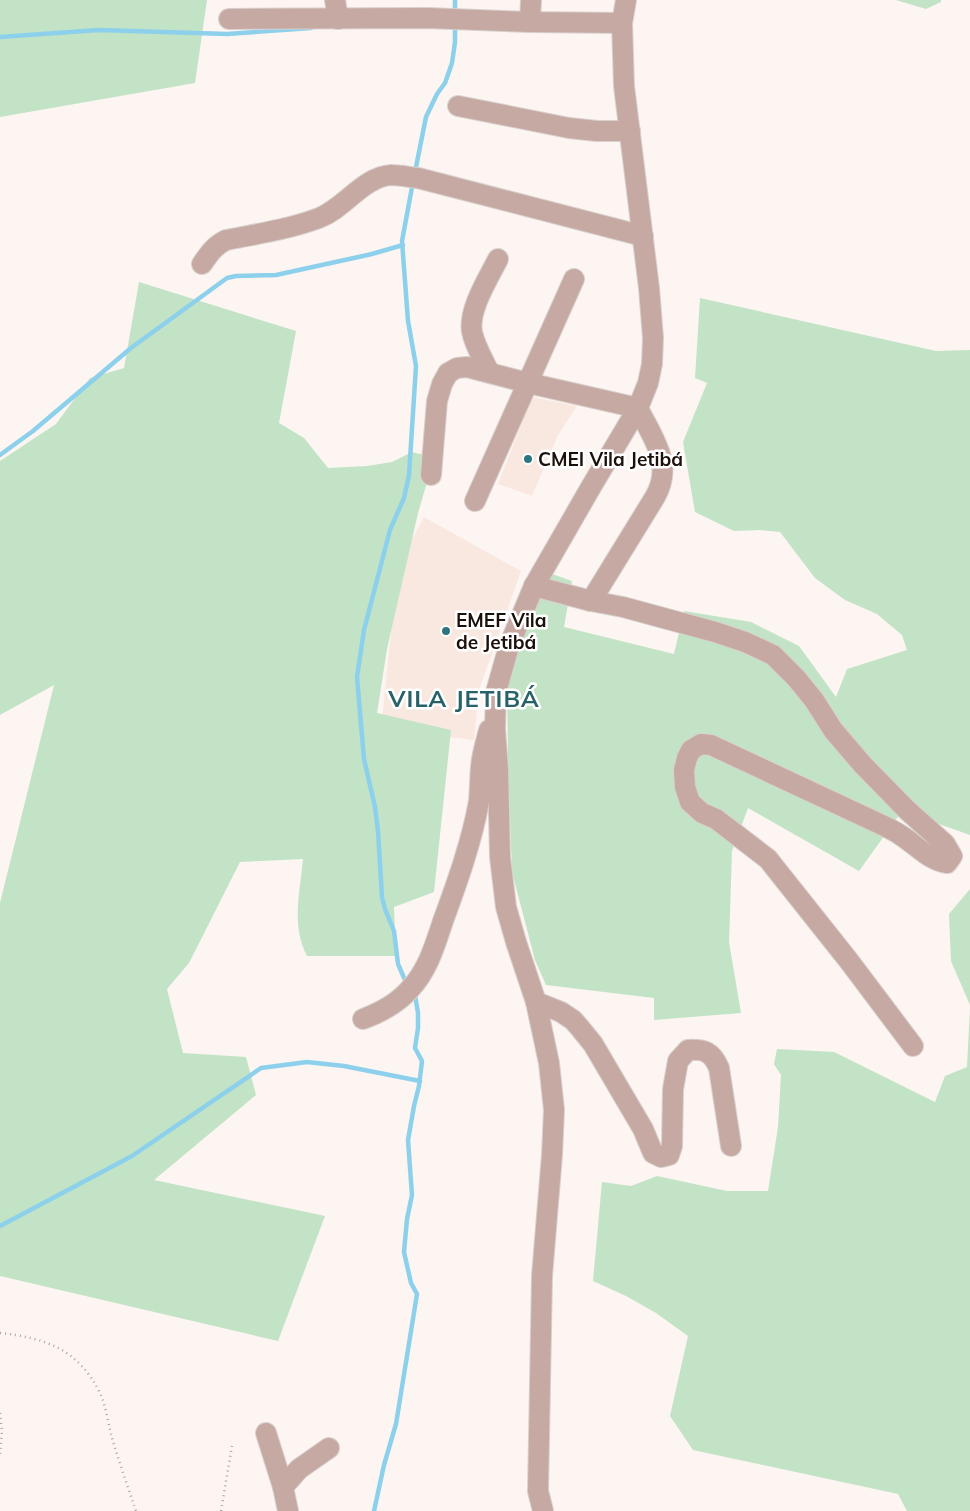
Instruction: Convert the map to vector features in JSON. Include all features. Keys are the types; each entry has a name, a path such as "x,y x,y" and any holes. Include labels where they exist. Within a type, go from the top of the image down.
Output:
{"street":[{"path":"530,22 531,0"},
{"path":"362,1019 374,1015 389,1006 410,990 432,954 471,834 479,801 481,765 496,692 509,646 534,586 638,408 648,383 652,364 653,338 650,288 624,86 622,23 626,0"},
{"path":"229,19 337,10 426,9 530,22 622,23"},
{"path":"458,106 569,128 597,131 630,131"},
{"path":"202,264 212,249 226,240 280,229 320,218 335,210 378,178 391,175 418,178 642,236"},
{"path":"489,372 476,344 472,331 472,321 474,309 498,259"},
{"path":"475,501 574,279"},
{"path":"431,475 437,401 442,384 448,373 456,368 467,367 638,408"},
{"path":"591,601 661,487 664,472 661,455 638,408"},
{"path":"534,586 591,601 623,607 715,632 745,642 773,655 796,678 814,700 833,730 862,764 907,810 945,844 952,856 947,863 932,859 901,835 880,824 711,745 701,744 691,750 687,758 684,770 685,787 690,802 702,813 716,818 768,859 849,961 913,1046"},
{"path":"496,692 495,729 500,857 506,907 536,1002 549,1063 554,1110 542,1276 536,1511"},
{"path":"536,1002 560,1012 573,1020 593,1044 638,1121 654,1153 661,1158 669,1155 672,1146 673,1089 678,1061 688,1050 700,1049 714,1056 719,1068 730,1146"},
{"path":"266,1433 283,1487 288,1511"},
{"path":"283,1487 299,1469 329,1448"},
{"path":"538,1491 543,1511"}],"path":[{"path":"0,1333 40,1340 68,1352 88,1372 101,1395 113,1440 136,1511"},
{"path":"0,1412 2,1431 0,1455"},
{"path":"221,1511 232,1446"}],"shaded area":[{"name":"CMEI Vila Jetibá","path":"532,397 577,406 558,435 532,496 498,484"},
{"name":"EMEF Vila de Jetibá","path":"424,517 521,571 479,690 474,740 381,729 398,565"}],"green space":[{"path":"0,0 207,0 195,83 0,117"},
{"path":"896,0 941,0 941,2 926,9"},
{"path":"139,282 296,331 279,423 304,438 328,468 367,466 392,462 412,452 424,455 428,479 418,513 387,649 377,713 451,730 434,892 394,907 396,956 307,956 299,933 298,921 303,859 240,862 189,963 167,989 183,1053 246,1057 256,1095 154,1180 325,1216 278,1341 0,1276 0,903 54,685 0,715 0,461 56,424 90,378 124,368"},
{"path":"700,298 936,351 970,350 970,835 902,811 859,871 748,808 732,851 729,942 741,1013 654,1020 654,998 546,985 535,960 512,872 507,684 541,570 572,581 564,627 674,654 684,611 751,622 799,646 836,697 847,669 907,650 902,635 877,614 845,600 815,578 780,532 760,530 734,531 695,512 683,442 707,383 695,378"},
{"path":"970,889 970,1005 951,961 949,914"},
{"path":"970,1008 970,1511 907,1511 898,1494 693,1450 670,1416 688,1336 656,1313 626,1296 593,1281 602,1182 631,1186 657,1176 727,1191 768,1191 778,1127 781,1075 774,1064 777,1049 834,1052 935,1102 945,1076 967,1067"}],"waterway":[{"path":"455,0 455,14"},
{"path":"415,172 426,117 437,94 445,83 452,63 455,25"},
{"path":"0,37 99,30 227,34 311,28"},
{"path":"405,980 398,964 394,931 382,897 378,831 375,807 364,759 357,677 364,630 390,530 404,498 409,475 416,366 408,321 402,241 413,182"},
{"path":"0,455 33,431 131,348 227,278 276,275 372,254 403,245"},
{"path":"374,1511 384,1465 396,1424 417,1294 411,1283 404,1252 407,1219 412,1195 408,1140 422,1061 415,1048 418,1028 415,995"},
{"path":"0,1226 132,1156 261,1068 307,1062 344,1066 420,1081"}],"place":[{"name":"CMEI Vila Jetibá","path":"528,459"},
{"name":"EMEF Vila de Jetibá","path":"446,631"}],"district":[{"name":"VILA JETIBÁ","path":"464,699"}]}
